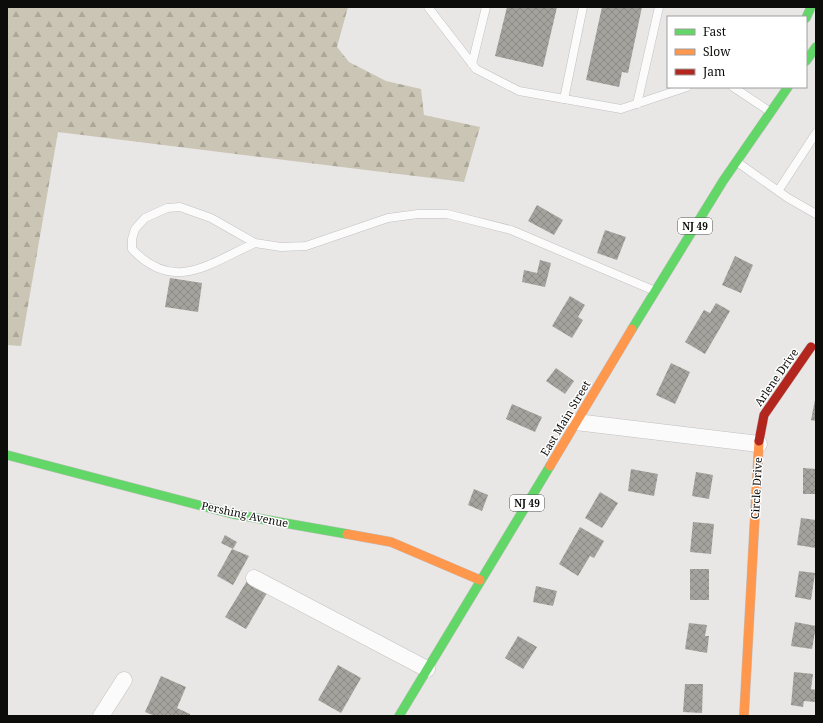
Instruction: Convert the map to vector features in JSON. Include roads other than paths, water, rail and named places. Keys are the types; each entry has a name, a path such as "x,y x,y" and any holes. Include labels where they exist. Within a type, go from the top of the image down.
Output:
{"main road":[{"path":"808,63 816,47"},
{"name":"East Main Street","path":"399,716 691,232 736,162 787,88"},
{"name":"East Main Street","path":"755,134 772,94"},
{"name":"Arlene Drive","path":"759,444 764,415 811,347"},
{"name":"Circle Drive","path":"744,716 759,444"},
{"name":"Pershing Avenue","path":"7,455 233,514 391,542 480,580"}],"street":[{"name":"Circle Drive","path":"576,422 759,444"},
{"path":"254,578 427,669"},
{"path":"101,716 124,680"}],"lane":[{"path":"428,7 476,69 519,91 621,109 684,88"},
{"path":"472,64 486,7"},
{"path":"564,99 583,7"},
{"path":"637,104 659,7"},
{"path":"799,7 809,12"},
{"path":"734,88 766,109"},
{"path":"778,191 816,133"},
{"path":"736,162 778,191 816,214"},
{"path":"255,242 192,272 178,274 160,270 146,263 132,249 132,239 136,229 144,218 167,208 180,207 211,218 255,242 281,247 306,246 388,218 418,214 447,214 511,230 656,291"}]}
